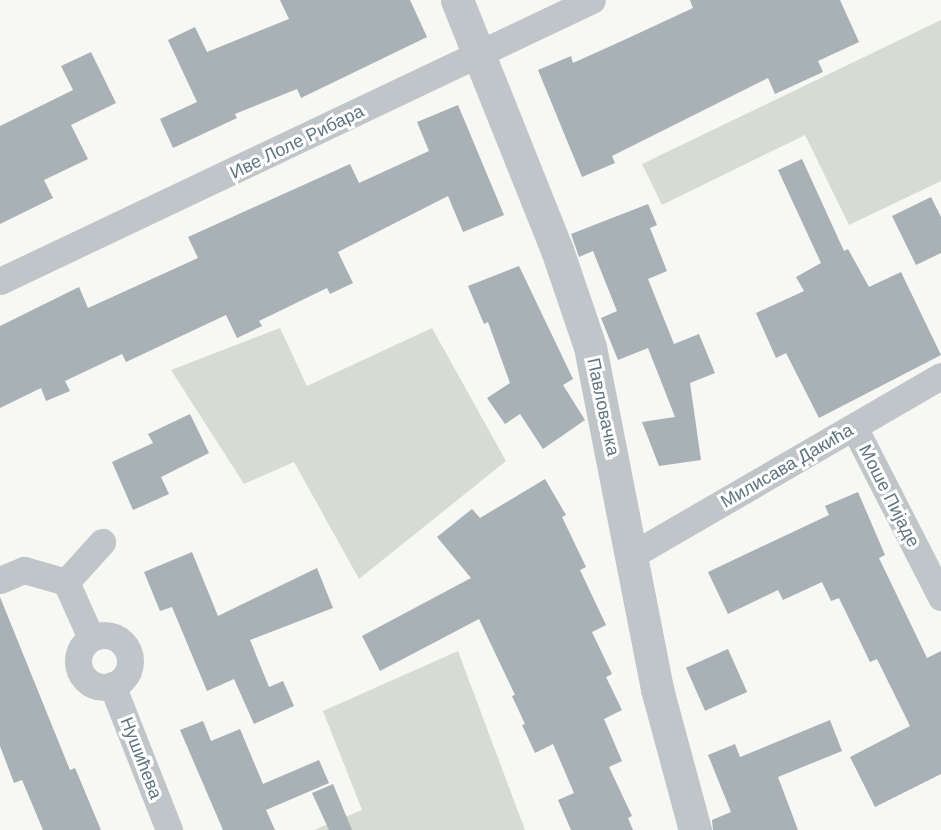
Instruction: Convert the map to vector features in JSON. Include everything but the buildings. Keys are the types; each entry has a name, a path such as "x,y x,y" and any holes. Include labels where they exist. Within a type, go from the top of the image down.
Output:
{"street":[{"name":"Павловачка","path":"457,0 557,250 590,347 657,689 695,830"},
{"name":"Иве Лоле Рибара","path":"0,282 592,0"},
{"name":"Милисава Дакића","path":"632,555 941,376"},
{"name":"Моше Пијаде","path":"854,427 941,597"},
{"path":"0,580 24,570 66,582 102,542"},
{"name":"Нушићева","path":"66,582 91,638 79,652 80,671 93,685 112,685 169,830"}],"shaded area":[{"path":"941,20 941,181 849,225 805,135 662,205 642,164"},
{"path":"280,328 307,386 432,328 506,461 359,579 294,462 244,484 171,370"},
{"path":"458,651 525,830 314,830 362,810 323,711"}]}
